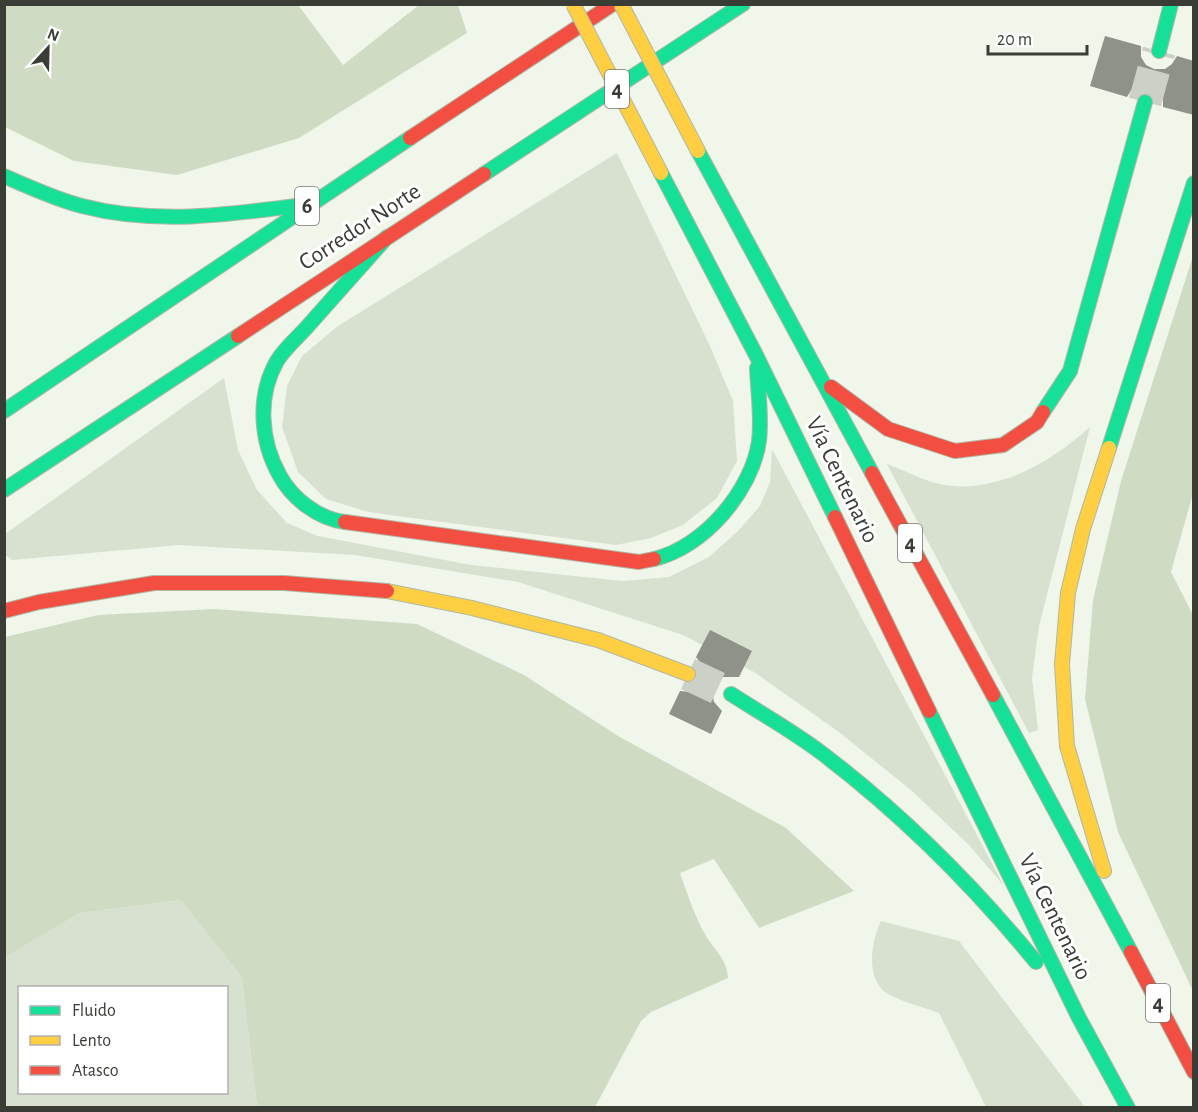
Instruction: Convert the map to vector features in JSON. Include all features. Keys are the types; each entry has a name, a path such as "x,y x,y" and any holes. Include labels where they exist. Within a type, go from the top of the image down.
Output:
{"highway":[{"name":"Vía Centenario","path":"573,4 756,355 1079,1018 1128,1107"},
{"name":"Corredor Norte","path":"4,411 310,204 613,4"},
{"name":"Vía Centenario","path":"621,4 1194,1072"},
{"name":"Corredor Norte","path":"4,490 743,4"},
{"path":"1159,51 1172,4"},
{"path":"822,380 888,429 955,451 1003,445 1037,422 1070,371 1145,102"},
{"path":"4,176 42,195 85,208 127,217 175,219 219,217 310,204"},
{"path":"1122,934 1067,746 1062,664 1068,593 1083,530 1194,183"},
{"path":"387,237 277,361 263,404 265,440 273,464 286,487 309,508 335,521 639,562 671,554 695,538 720,516 747,476 760,443 756,355"},
{"path":"4,611 39,602 154,583 284,583 376,589 472,608 598,640 688,674"},
{"path":"731,694 822,753 910,829 1008,926 1079,1018"}],"green space":[{"path":"4,5 298,5 343,65 419,5 458,5 467,33 299,138 177,175 74,161 5,127"},
{"path":"617,153 710,346 733,401 737,461 717,498 683,525 651,538 616,545 368,512 326,499 298,472 282,427 287,386 302,356 338,326"},
{"path":"1193,256 1193,493 1171,572 1193,615 1193,991 1118,832 1085,699 1093,600 1121,481"},
{"path":"224,378 238,450 257,490 287,523 318,536 471,565 623,581 669,577 709,557 739,530 760,506 770,482 772,449 1004,886 969,845 912,791 839,732 754,672 683,635 518,582 355,555 179,545 12,560 5,555 5,534"},
{"path":"1090,427 1039,626 1032,678 1038,730 1029,733 887,464 939,484 981,485 1021,473 1040,464"},
{"path":"214,609 417,624 524,675 618,736 786,828 854,891 759,928 714,859 680,873 698,921 723,960 728,978 651,1012 641,1021 595,1107 257,1107 242,978 181,900 80,913 5,957 5,637 98,615"},
{"path":"181,900 242,978 257,1107 5,1107 4,957 80,913"},
{"path":"881,921 959,941 1085,1107 986,1107 939,1013 890,995 876,981 872,961 877,930"}],"building":[{"path":"1105,36 1141,46 1141,57 1146,65 1154,69 1165,69 1177,56 1194,61 1194,115 1163,107 1163,97 1159,89 1151,84 1140,84 1132,89 1127,97 1090,86"},
{"path":"710,630 752,651 739,677 723,677 715,684 712,692 714,702 722,711 711,734 669,714 680,691 692,692 700,688 705,681 706,670 696,657"}],"tunnel":[{"path":"1145,102 1159,51"},
{"path":"688,674 731,694"}],"traffic: fast":[{"path":"484,174 743,4"},
{"path":"1159,51 1171,4"},
{"path":"1043,412 1070,371 1145,102"},
{"path":"4,411 410,138"},
{"path":"698,151 872,473"},
{"path":"661,173 756,355 835,517"},
{"path":"4,176 82,206 137,215 164,217 219,215 302,205"},
{"path":"1109,448 1194,183"},
{"path":"345,522 325,517 307,506 291,492 280,476 268,448 265,433 266,389 277,361 287,348 387,237"},
{"path":"4,490 238,336"},
{"path":"654,559 672,553 707,530 722,515 747,479 760,432 757,368"},
{"path":"731,694 812,746 881,801 962,878 1036,962"},
{"path":"993,695 1131,952"},
{"path":"929,711 1079,1018 1128,1108"}],"traffic: slow":[{"path":"573,4 661,173"},
{"path":"621,4 698,151"},
{"path":"1104,871 1067,746 1062,664 1068,593 1083,529 1109,448"},
{"path":"387,591 472,608 598,640 688,674"}],"traffic: jam":[{"path":"410,138 613,4"},
{"path":"238,336 484,174"},
{"path":"831,387 888,429 955,451 1003,445 1037,422 1043,412"},
{"path":"872,473 993,695"},
{"path":"835,517 929,711"},
{"path":"345,522 639,562 654,559"},
{"path":"4,611 39,602 154,583 284,583 387,591"},
{"path":"1131,952 1194,1072"}]}
